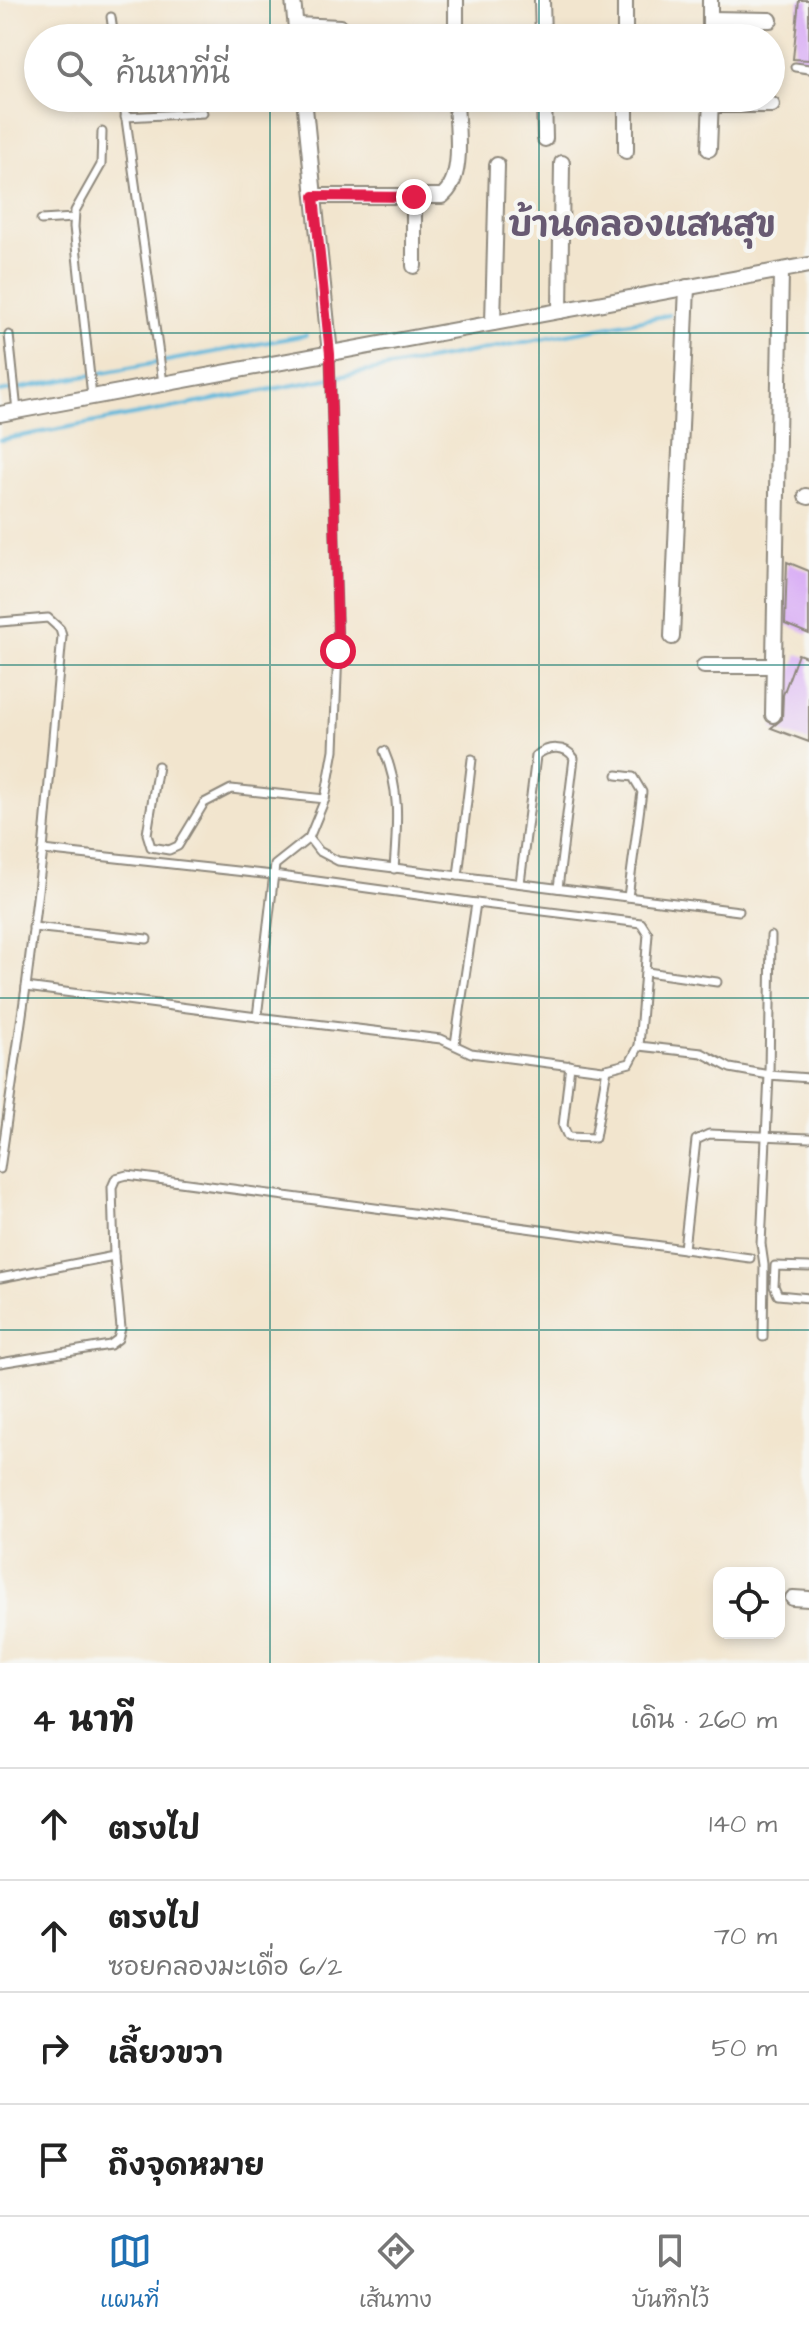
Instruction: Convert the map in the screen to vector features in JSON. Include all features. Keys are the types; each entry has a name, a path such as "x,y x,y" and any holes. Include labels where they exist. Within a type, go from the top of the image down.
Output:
{"street":[{"path":"293,0 295,24"},
{"path":"456,0 456,24"},
{"path":"542,0 543,24"},
{"path":"625,0 625,24"},
{"path":"710,0 710,24"},
{"path":"710,19 770,20"},
{"path":"305,112 330,354"},
{"path":"314,196 442,196 451,189 456,175 456,112"},
{"path":"544,112 545,139"},
{"path":"626,112 626,151"},
{"path":"709,149 711,112"},
{"path":"560,311 562,163"},
{"path":"493,323 497,165"},
{"path":"414,197 414,266"},
{"path":"0,414 809,265"},
{"path":"773,715 781,271"},
{"path":"672,637 687,287"},
{"path":"704,666 773,666"},
{"path":"793,1598 809,1599"}],"lane":[{"path":"111,17 112,24"},
{"path":"795,67 809,69"},
{"path":"124,112 163,383"},
{"path":"125,117 203,113"},
{"path":"92,396 74,218 101,165 102,132"},
{"path":"41,220 74,218"},
{"path":"9,335 17,411"},
{"path":"257,1017 277,861 309,838 325,799 334,750 338,672 330,354"},
{"path":"0,622 48,618 60,629 43,850 26,987 4,1108 0,1169"},
{"path":"520,883 536,756 551,748 568,751 574,758 558,888"},
{"path":"384,751 395,776 397,794 394,869"},
{"path":"458,876 472,759"},
{"path":"158,766 147,834 151,847 158,849 178,846 204,803 231,789 325,799"},
{"path":"617,775 633,777 642,792 628,897"},
{"path":"309,838 327,857 394,869 739,911"},
{"path":"26,987 455,1044 471,1053 607,1069 630,1063 639,1046 648,934 641,923 273,875 43,850"},
{"path":"455,1044 476,903"},
{"path":"33,927 147,939"},
{"path":"763,1337 764,1265 761,1244 769,1075 771,936"},
{"path":"647,972 717,982"},
{"path":"639,1046 702,1053 730,1068 809,1078"},
{"path":"570,1065 563,1126 568,1137 575,1140 595,1138 607,1069"},
{"path":"684,1249 696,1140 709,1134 809,1138"},
{"path":"0,1363 110,1345 118,1339 121,1328 112,1187 116,1178 127,1175 750,1258"},
{"path":"0,1278 114,1256"},
{"path":"764,1265 809,1267"},
{"path":"775,1266 774,1286 778,1295 809,1298"}],"building":[{"path":"799,0 809,0 809,60 793,59"},
{"path":"787,562 809,571 809,634 785,624"},
{"path":"798,654 809,658 809,742 771,728 782,719 783,695"}],"waterway":[{"path":"0,440 669,315"},
{"path":"0,392 306,335"}],"district":[{"name":"บ้านคลองแสนสุข","path":"642,226"}],"route":[{"path":"338,651 330,354 314,196 414,197"}]}
